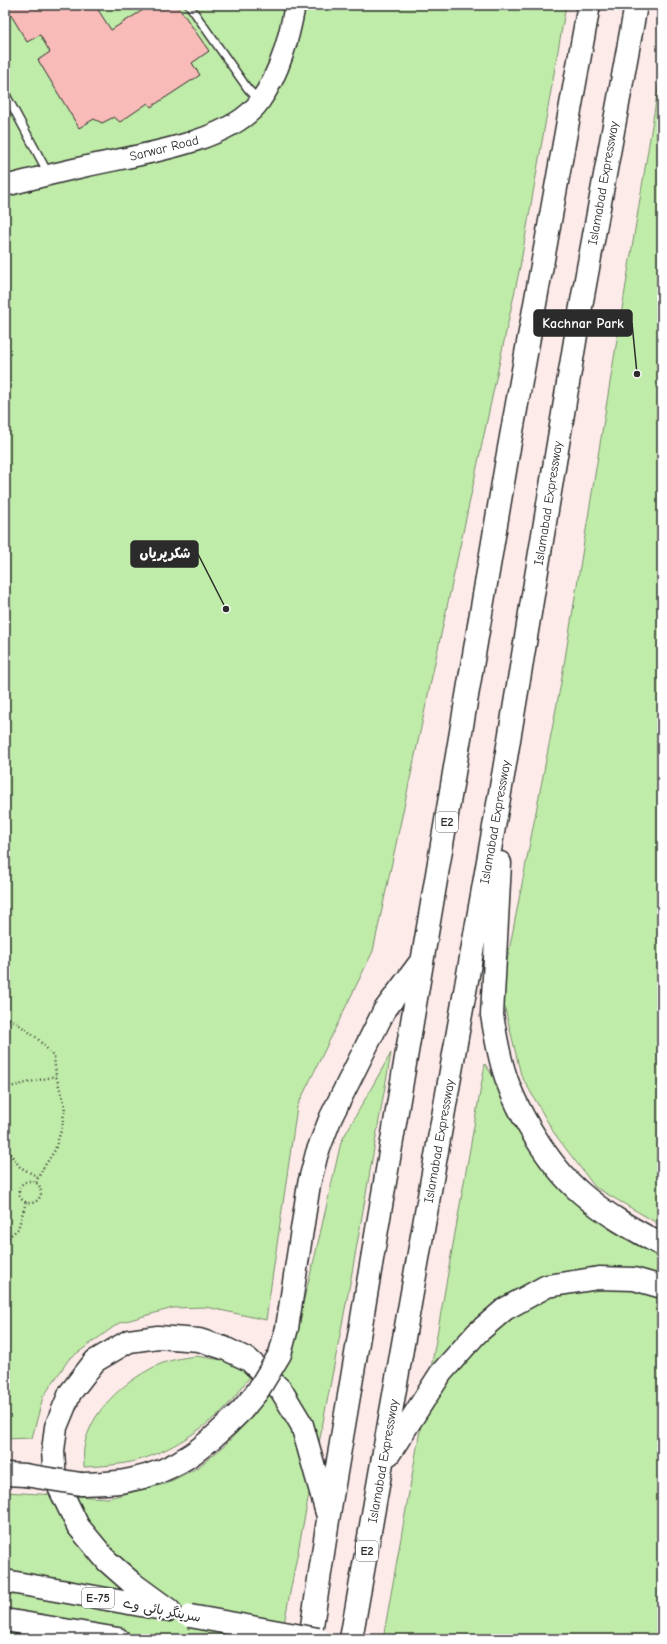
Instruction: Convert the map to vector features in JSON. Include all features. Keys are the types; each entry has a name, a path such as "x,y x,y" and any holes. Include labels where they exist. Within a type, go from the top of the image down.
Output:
{"highway":[{"name":"E2","path":"310,1639 328,1520 507,459 589,5"},
{"name":"Islamabad Expressway","path":"351,1639 504,770 578,323 636,5"},
{"path":"504,770 492,1014 503,1070 528,1125 547,1155 564,1176 580,1192 598,1206 662,1245"},
{"path":"15,1475 81,1484 130,1480 171,1468 210,1441 242,1410 257,1392 280,1354 287,1328 309,1184 317,1153 332,1117 384,1011 424,957"},
{"path":"383,1464 441,1373 477,1333 505,1309 547,1286 599,1278 634,1279 662,1287"},
{"path":"169,1610 132,1584 107,1561 78,1526 54,1479 53,1451 56,1427 70,1393 95,1361 129,1341 158,1337 199,1340 224,1348 249,1360 281,1390 302,1425 328,1520"},
{"name":"سرینگر ہائی وے","path":"5,1581 169,1610 190,1616 318,1639"},
{"path":"5,1620 118,1639"}],"main road":[{"name":"Sarwar Road","path":"5,186 200,140 235,124 252,111 260,101 274,76 286,48 295,5"}],"lane":[{"path":"189,5 248,89 260,101"},
{"path":"5,93 49,175"}],"path":[{"path":"5,1018 14,1021 37,1038 54,1057 56,1076 64,1106 62,1128 55,1150 36,1182"},
{"path":"5,1088 56,1076"},
{"path":"5,1147 20,1168 38,1177"},
{"path":"26,1181 36,1182 40,1188 41,1195 36,1201 26,1202 20,1197 20,1186 26,1181"},
{"path":"5,1240 18,1229 26,1202"},
{"path":"5,1223 7,1230 5,1232"}],"green space":[{"path":"5,5 566,5 520,267 373,951 297,1107 266,1320 206,1307 173,1308 119,1323 69,1359 43,1397 32,1438 5,1439"},
{"path":"662,64 662,1226 595,1187 554,1133 521,1075 501,992 561,683"},
{"path":"391,1053 351,1278 281,1639 5,1639 5,1492 108,1498 165,1484 197,1468 223,1447 253,1416 287,1365 315,1256 341,1142"},
{"path":"485,1064 572,1200 662,1255 662,1639 383,1639"},
{"path":"196,1356 229,1361 252,1374 225,1408 196,1432 185,1439 151,1456 132,1462 84,1467 84,1450 87,1435 93,1422 101,1410 120,1390 131,1381 154,1367 169,1361"}],"building":[{"path":"5,5 95,5 111,30 151,5 177,5 209,51 192,63 200,75 151,107 148,103 120,122 114,117 102,123 94,119 79,128 38,60 50,52 40,35 27,42"}],"place":[{"name":"Kachnar Park","path":"637,374"},
{"name":"شکرپریاں","path":"226,609"}]}
